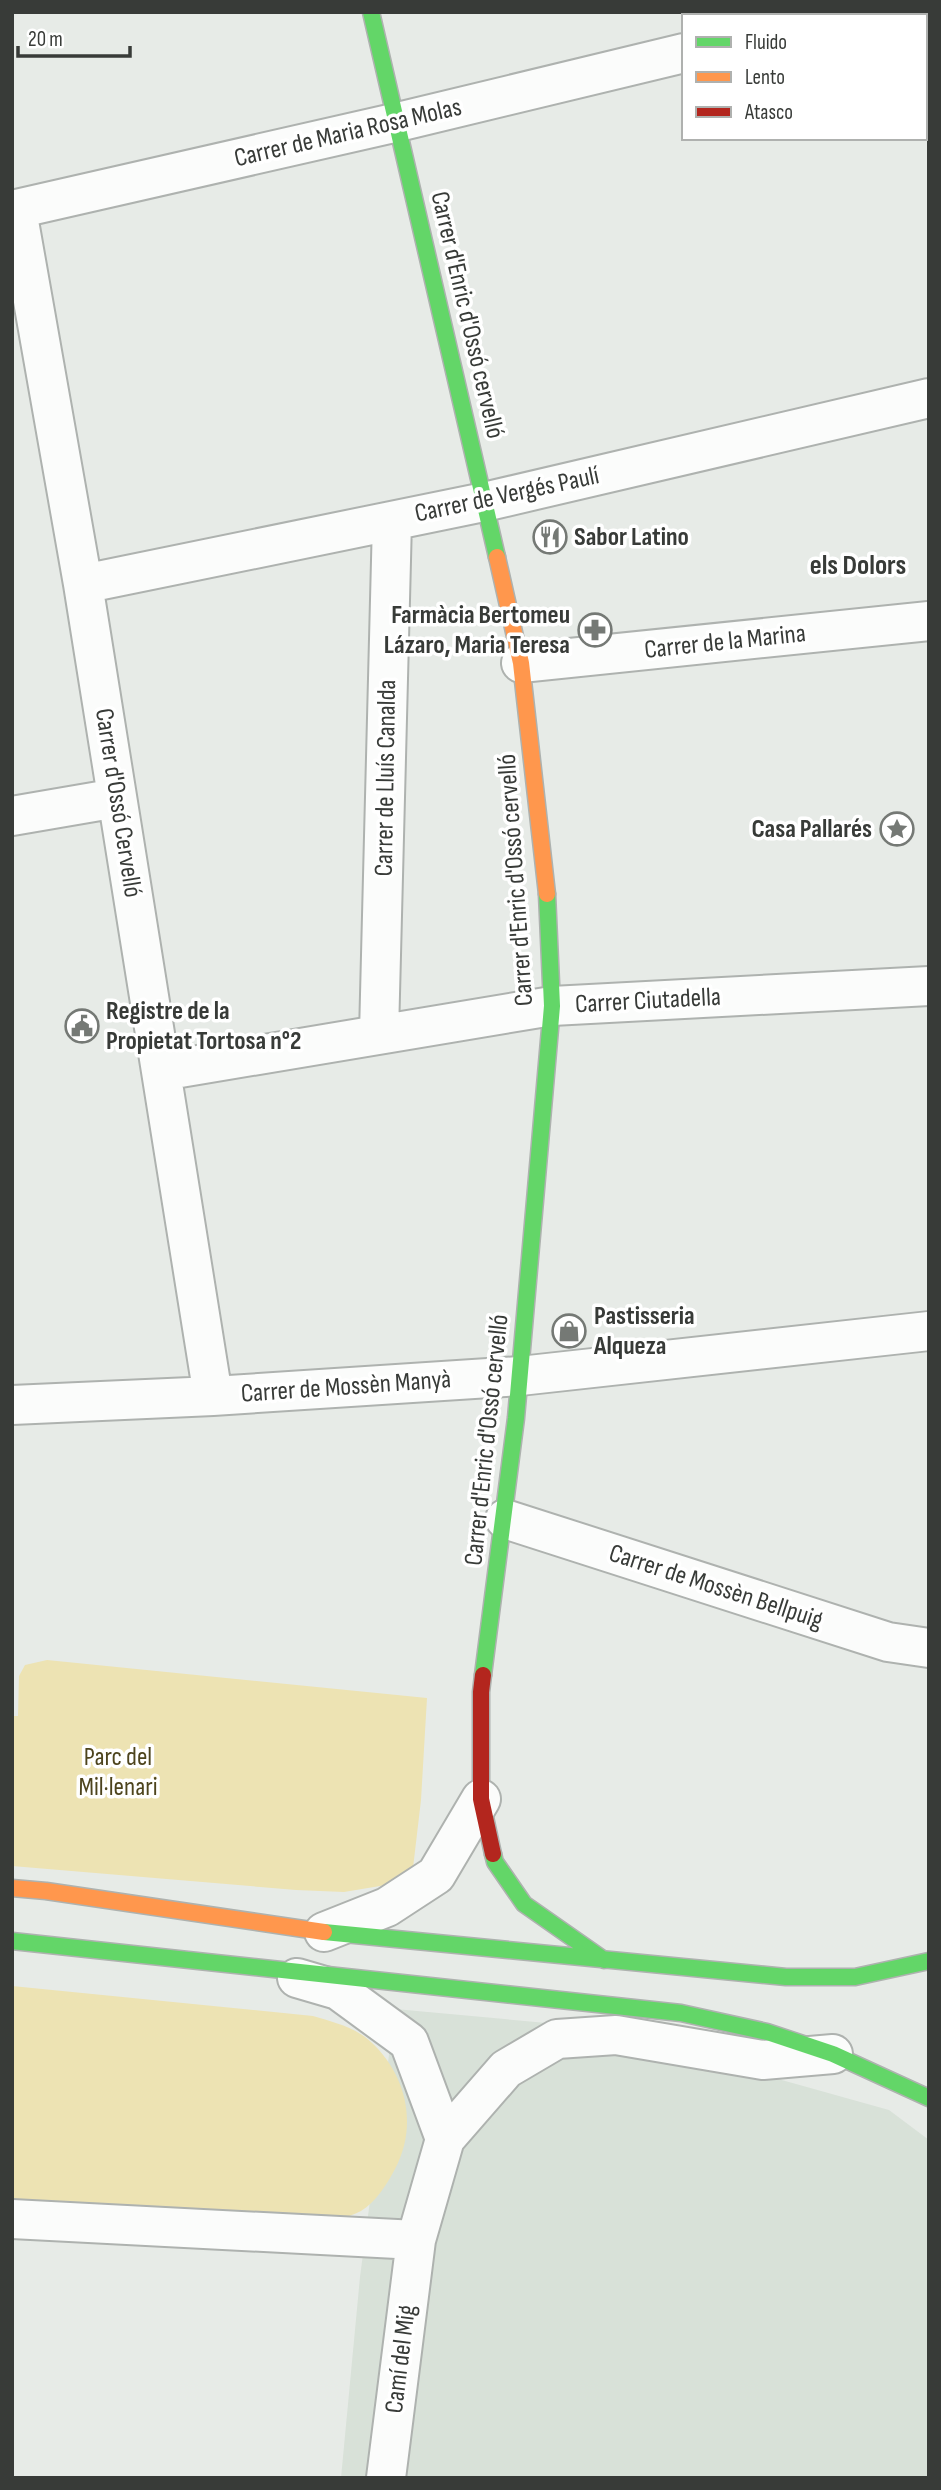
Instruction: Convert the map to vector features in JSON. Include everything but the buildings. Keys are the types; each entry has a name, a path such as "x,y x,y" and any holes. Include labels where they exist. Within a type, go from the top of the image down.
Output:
{"street":[{"name":"Carrer d'Enric d'Ossó cervelló","path":"371,12 520,663 546,876 552,1006 520,1376 505,1518 481,1692 481,1800 495,1862 524,1904 604,1960"},
{"name":"Carrer de Maria Rosa Molas","path":"15,210 682,53"},
{"name":"Carrer d'Ossó Cervelló","path":"15,210 83,583 213,1396"},
{"name":"Carrer de Vergés Paulí","path":"83,583 484,502 929,397"},
{"name":"Carrer de Lluís Canalda","path":"379,1034 392,521"},
{"name":"Carrer de la Marina","path":"520,663 929,621"},
{"path":"12,816 117,798"},
{"name":"Carrer Ciutadella","path":"162,1071 552,1006 929,986"},
{"name":"Carrer de Mossèn Manyà","path":"12,1405 213,1396 520,1376 929,1331"},
{"name":"Carrer de Mossèn Bellpuig","path":"505,1518 888,1642 929,1648"},
{"path":"324,1932 387,1907 436,1875 481,1800"},
{"path":"12,1888 324,1932 786,1977 855,1977 929,1961"},
{"path":"12,1941 681,2013 767,2032 833,2054 929,2098"},
{"path":"259,1966 338,1990 409,2042 445,2138 506,2069 556,2039 616,2035 763,2060 833,2054"},
{"name":"Camí del Mig","path":"386,2478 416,2240 445,2138"},
{"path":"12,2219 416,2240"}],"shaded area":[{"path":"395,2009 678,2035 771,2077 889,2110 929,2140 929,2478 341,2478 360,2277"}],"green space":[{"name":"Parc del Mil·lenari","path":"47,1660 427,1698 421,1800 413,1868 386,1885 344,1892 12,1866 12,1716 18,1716 19,1676 25,1665"},
{"path":"12,1986 313,2016 351,2029 365,2037 383,2055 400,2085 407,2119 406,2136 395,2169 381,2192 361,2211 315,2227 12,2203"}],"traffic: fast":[{"path":"371,12 497,557"},
{"path":"483,1675 516,1418 552,1006 547,894"},
{"path":"493,1854 495,1862 524,1904 604,1960"},
{"path":"324,1932 786,1977 855,1977 929,1961"},
{"path":"12,1941 681,2013 767,2032 833,2054 929,2098"}],"traffic: slow":[{"path":"497,557 521,663 547,894"},
{"path":"12,1888 324,1932"}],"traffic: jam":[{"path":"483,1675 481,1799 493,1854"}],"place":[{"name":"Sabor Latino","path":"550,537"},
{"name":"Farmàcia Bertomeu Lázaro, Maria Teresa","path":"595,630"},
{"name":"Casa Pallarés","path":"897,829"},
{"name":"Registre de la Propietat Tortosa n°2","path":"82,1026"},
{"name":"Pastisseria Alqueza","path":"569,1331"}],"district":[{"name":"els Dolors","path":"858,565"}]}
